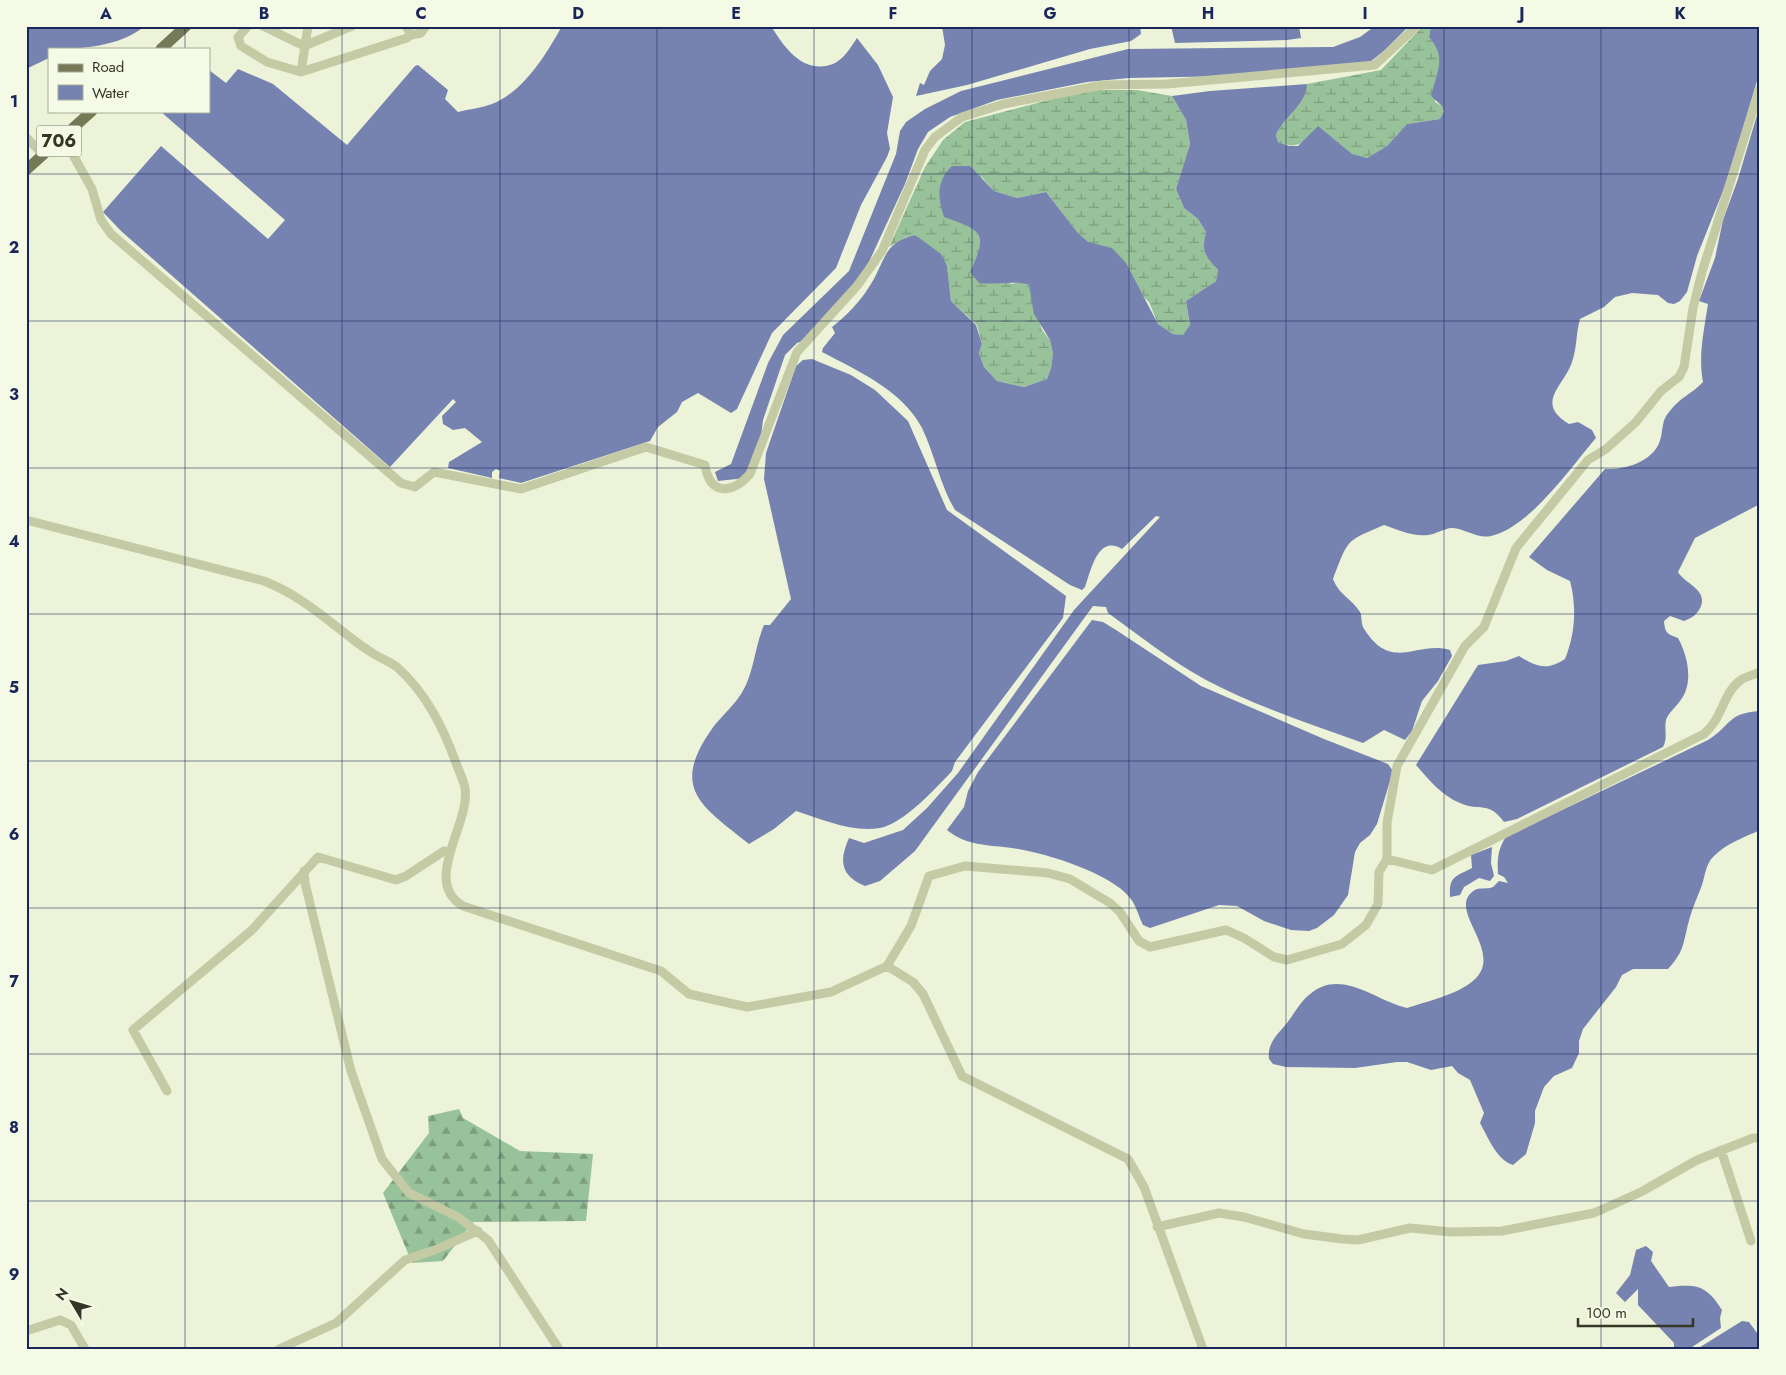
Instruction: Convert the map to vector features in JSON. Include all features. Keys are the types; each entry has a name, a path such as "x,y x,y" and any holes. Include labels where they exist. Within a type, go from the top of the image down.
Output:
{"main road":[{"path":"162,48 186,26"},
{"name":"706","path":"26,170 91,112"}],"street":[{"path":"248,26 238,37 241,46 267,62 301,72 421,33 426,26"},
{"path":"263,26 304,46 352,26"},
{"path":"301,72 308,26"},
{"path":"406,26 411,35"},
{"path":"63,137 92,189 101,220 111,234 400,483 414,488 434,472 521,489 646,447 705,465 708,479 714,486 726,488 743,482 750,474 796,352 857,286 882,251 925,150 947,126 962,118 1004,104 1103,85 1167,84 1375,65 1418,26"},
{"path":"26,520 264,581 287,590 372,653 395,666 415,685 437,718 465,787 465,808 450,852 446,878 448,891 453,900 479,912 661,971 689,994 747,1007 832,992 887,966 911,926 929,876 965,866 1048,873 1070,879 1110,903 1120,912 1139,941 1150,947 1226,930 1244,938 1274,956 1287,960 1342,944 1366,926 1378,904 1379,872 1387,859 1387,823 1397,766 1465,646 1484,626 1516,548 1588,460 1606,449 1636,422 1661,391 1679,377 1684,367 1693,308 1702,272 1760,88"},
{"path":"26,138 43,155"},
{"path":"1387,859 1432,870 1695,739 1714,725 1728,694 1741,680 1760,672"},
{"path":"166,1092 133,1030 252,930 318,857 396,880 406,876 438,854 444,851 450,852"},
{"path":"304,871 305,883 352,1071 382,1159 409,1193 458,1217 478,1230 488,1240 559,1349"},
{"path":"887,966 913,982 923,994 962,1076 1128,1159 1144,1187 1203,1349"},
{"path":"1158,1228 1218,1212 1244,1217 1304,1234 1342,1239 1358,1240 1410,1228 1451,1232 1502,1231 1594,1212 1640,1192 1697,1160 1721,1150 1760,1138"},
{"path":"1721,1150 1751,1242"},
{"path":"279,1349 336,1323 406,1260 435,1250 478,1230"},
{"path":"26,1331 60,1320 71,1326 85,1349"}],"green space":[{"path":"1423,26 1431,26 1429,37 1438,47 1441,55 1435,102 1442,106 1444,111 1440,119 1407,124 1387,146 1367,158 1352,155 1318,127 1297,145 1285,145 1278,142 1276,135 1279,129 1299,105 1306,91 1307,84 1381,70"},
{"path":"1097,90 1137,90 1172,96 1186,120 1190,144 1176,189 1184,208 1198,219 1206,232 1204,249 1207,257 1218,270 1216,281 1186,301 1190,326 1183,335 1173,334 1158,324 1149,302 1078,233 1046,192 1017,198 994,191 981,176 973,228 980,242 977,258 1011,284 1020,282 1029,285 1042,330 1050,340 1053,354 1047,379 1024,387 997,381 984,367 979,353 982,344 977,325 951,301 947,266 915,235 906,237 889,247 925,167 943,140 965,122 1056,98"},
{"path":"459,1109 463,1118 520,1151 593,1154 586,1221 473,1222 443,1261 412,1263 383,1193 429,1133 428,1116"}],"water":[{"path":"26,26 145,26 135,33 112,43 87,47 48,48 48,58 26,69"},
{"path":"562,26 771,26 788,50 812,66 833,64 840,60 857,38 878,65 893,97 887,133 890,149 887,157 861,205 836,268 772,333 737,409 731,413 698,393 682,402 677,412 658,427 650,441 521,483 499,478 500,471 496,469 492,472 492,478 448,468 449,462 482,442 465,428 453,430 443,424 442,416 456,402 453,399 390,467 121,231 103,212 161,146 268,239 285,220 161,112 210,112 210,71 226,83 238,69 273,84 347,145 415,66 418,65 448,90 445,99 458,112 484,107 504,98 524,81 549,49"},
{"path":"942,26 1140,26 1141,34 1131,41 1090,49 967,85 916,96 920,83 924,85 930,71 942,59 945,45"},
{"path":"1171,26 1299,26 1301,38 1175,43"},
{"path":"1375,26 1409,26 1370,62 1232,76 1129,78 1087,82 997,100 950,117 928,132 918,149 905,184 862,277 805,340 797,343 785,355 763,420 761,437 746,478 718,481 715,472 731,464 768,363 783,335 849,271 896,154 900,131 906,122 925,109 961,91 1128,49 1333,47 1360,37"},
{"path":"1431,26 1760,26 1760,71 1727,181 1697,256 1687,292 1680,301 1674,304 1668,303 1658,295 1632,293 1615,297 1604,307 1580,319 1572,362 1552,401 1554,409 1559,416 1569,424 1578,422 1592,430 1596,438 1562,480 1520,521 1505,531 1491,536 1481,536 1451,528 1431,534 1417,535 1384,525 1355,539 1346,548 1333,579 1342,593 1360,612 1363,627 1373,641 1384,649 1394,652 1438,648 1450,650 1452,656 1438,681 1422,701 1412,731 1405,740 1384,730 1363,743 1303,722 1263,706 1193,673 1108,613 1106,607 1093,606 915,851 880,881 865,886 857,882 846,872 844,866 844,853 849,838 864,843 903,830 927,808 958,773 1074,610 1160,517 1156,516 1122,549 1107,546 1101,550 1082,590 1070,585 955,510 945,490 927,438 922,428 903,403 891,392 864,374 822,352 835,333 832,327 861,298 890,248 904,238 915,235 941,254 947,266 951,301 976,325 982,344 979,353 984,367 997,381 1024,387 1047,379 1053,354 1050,340 1034,314 1029,285 1018,283 979,283 970,272 979,248 980,240 978,234 966,225 944,217 940,203 940,189 943,177 952,166 970,166 994,191 1017,198 1046,192 1078,233 1088,242 1112,248 1126,263 1158,324 1173,334 1183,335 1190,325 1186,301 1216,281 1218,270 1205,253 1206,232 1198,219 1184,208 1176,189 1190,144 1186,120 1172,96 1210,91 1307,84 1306,91 1299,105 1284,122 1276,135 1278,142 1289,146 1298,146 1318,126 1352,154 1367,158 1387,146 1407,124 1440,119 1444,111 1442,106 1431,96 1438,72 1439,58 1438,51 1429,37"},
{"path":"1760,105 1760,504 1695,538 1678,572 1698,591 1702,600 1698,611 1690,619 1684,621 1670,616 1664,621 1667,632 1678,638 1682,645 1687,661 1688,678 1684,694 1666,720 1663,747 1517,819 1504,822 1493,811 1453,800 1436,787 1416,765 1478,665 1506,661 1519,656 1531,663 1542,666 1553,665 1565,659 1574,621 1574,601 1570,581 1547,570 1529,557 1605,469 1631,466 1647,458 1653,452 1658,445 1667,415 1677,403 1703,382 1701,353 1708,304 1699,301 1715,258 1723,220 1738,179"},
{"path":"812,359 851,375 875,390 908,421 947,510 1066,596 1063,618 955,762 952,771 909,813 899,820 880,828 859,829 796,811 774,829 749,844 705,806 696,794 692,780 694,765 701,747 714,726 736,701 748,681 764,625 770,625 791,599 764,479 766,453 796,366 803,360"},
{"path":"1092,620 1103,622 1201,686 1324,739 1388,764 1393,771 1377,824 1370,835 1360,843 1355,852 1348,895 1334,915 1317,928 1309,931 1291,930 1264,921 1237,906 1219,905 1150,928 1143,925 1132,901 1121,889 1092,872 1058,859 1025,850 970,842 947,830 964,807 968,791 978,772"},
{"path":"1760,711 1760,830 1718,852 1707,866 1681,950 1668,969 1633,969 1622,975 1616,987 1583,1029 1579,1041 1579,1053 1572,1068 1554,1076 1544,1087 1535,1111 1535,1123 1526,1154 1513,1165 1497,1153 1480,1123 1484,1113 1470,1080 1458,1073 1452,1066 1431,1070 1407,1062 1397,1062 1355,1068 1286,1067 1273,1064 1269,1059 1271,1043 1303,1001 1321,987 1333,984 1346,985 1407,1008 1442,997 1467,985 1474,980 1482,969 1483,957 1481,945 1470,921 1466,900 1474,890 1491,888 1499,881 1508,883 1504,877 1498,874 1498,859 1506,837 1708,740 1741,714"},
{"path":"1492,847 1491,863 1494,876 1490,881 1479,878 1464,887 1460,895 1450,897 1454,878 1472,868 1471,855"},
{"path":"1646,1246 1653,1252 1651,1261 1669,1287 1694,1286 1700,1288 1711,1295 1722,1310 1720,1318 1721,1328 1689,1349 1674,1349 1674,1343 1638,1305 1638,1289 1625,1302 1616,1293 1630,1275 1636,1250"},
{"path":"1742,1321 1749,1322 1760,1337 1760,1349 1697,1349"}]}
